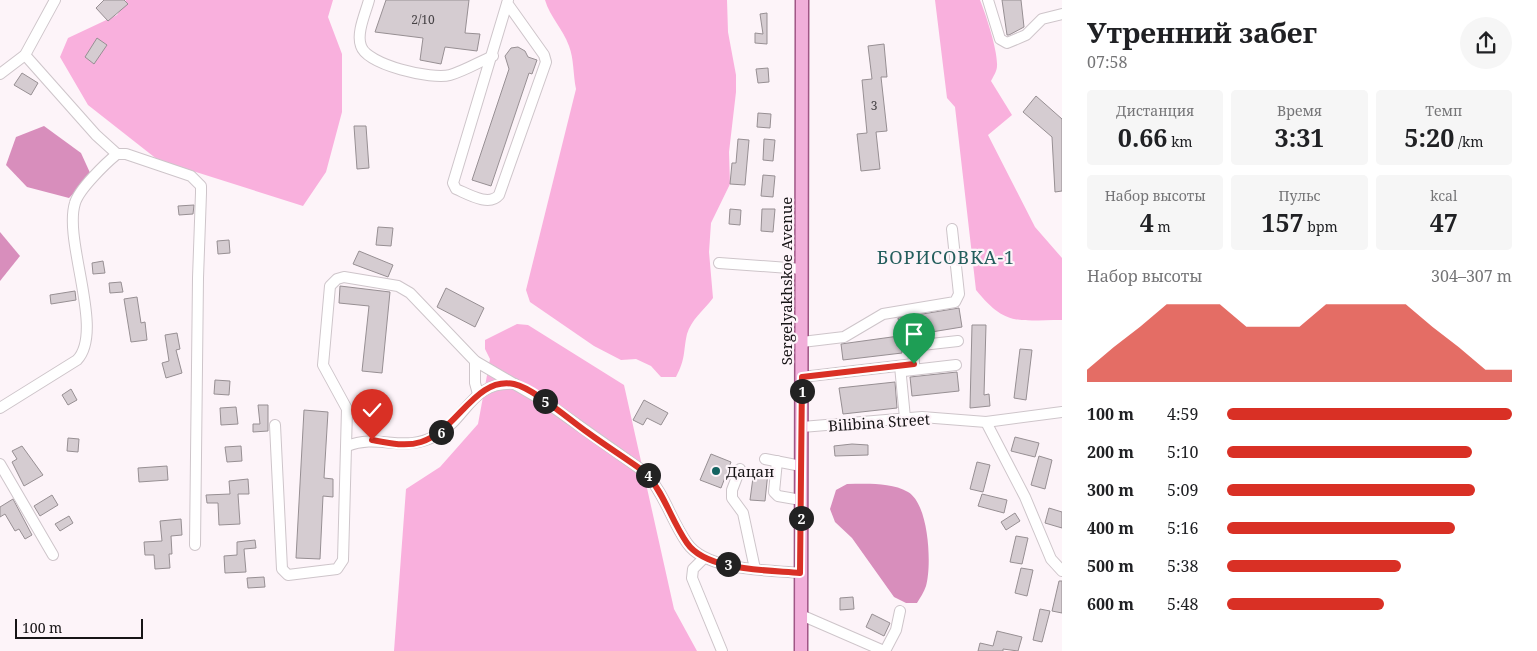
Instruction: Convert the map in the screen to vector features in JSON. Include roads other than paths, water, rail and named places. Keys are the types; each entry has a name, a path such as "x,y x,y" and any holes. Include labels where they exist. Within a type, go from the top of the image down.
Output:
{"main road":[{"name":"Sergelyakhskoe Avenue","path":"801,651 802,0"}],"street":[{"path":"0,74 25,55 55,0"},
{"path":"369,0 360,34 360,46 376,61 406,70 448,75 493,56"},
{"path":"988,0 1000,39 1007,43 1026,35 1042,19 1062,14"},
{"path":"508,2 544,55 546,62 498,195 495,200 489,202 456,189 453,183 508,2"},
{"path":"25,55 96,135 117,154 126,154 191,176 201,186 195,545"},
{"path":"0,408 84,354 87,336 72,219 75,201 83,189 117,154"},
{"path":"802,342 844,337 883,314 955,302 959,294 952,229"},
{"path":"719,263 802,269"},
{"path":"275,425 282,569 288,575 337,569 341,565 347,409 323,365 330,286 337,279 344,276 398,286 410,293 475,361 547,402 646,473 659,488 686,543 704,558 755,569 800,573"},
{"path":"900,368 914,364 913,346 958,341"},
{"path":"475,361 475,383 478,394"},
{"path":"802,377 956,365"},
{"path":"900,368 906,418"},
{"path":"347,446 372,440 407,445 421,442 438,434 450,425 478,394 499,384 516,384"},
{"name":"Bilibina Street","path":"802,427 906,418 986,422 1062,412"},
{"path":"986,422 1025,497 1051,560 1062,571"},
{"path":"764,459 801,466"},
{"path":"777,461 774,492 778,496 801,500"},
{"path":"0,464 53,555"},
{"path":"740,469 732,490 732,498 743,513 755,569"},
{"path":"704,558 693,570 693,582 722,651"},
{"path":"801,614 884,651 896,630 900,611"}],"place":[{"name":"Дацан","path":"716,471"}],"district":[{"name":"БОРИСОВКА-1","path":"946,257"}]}
